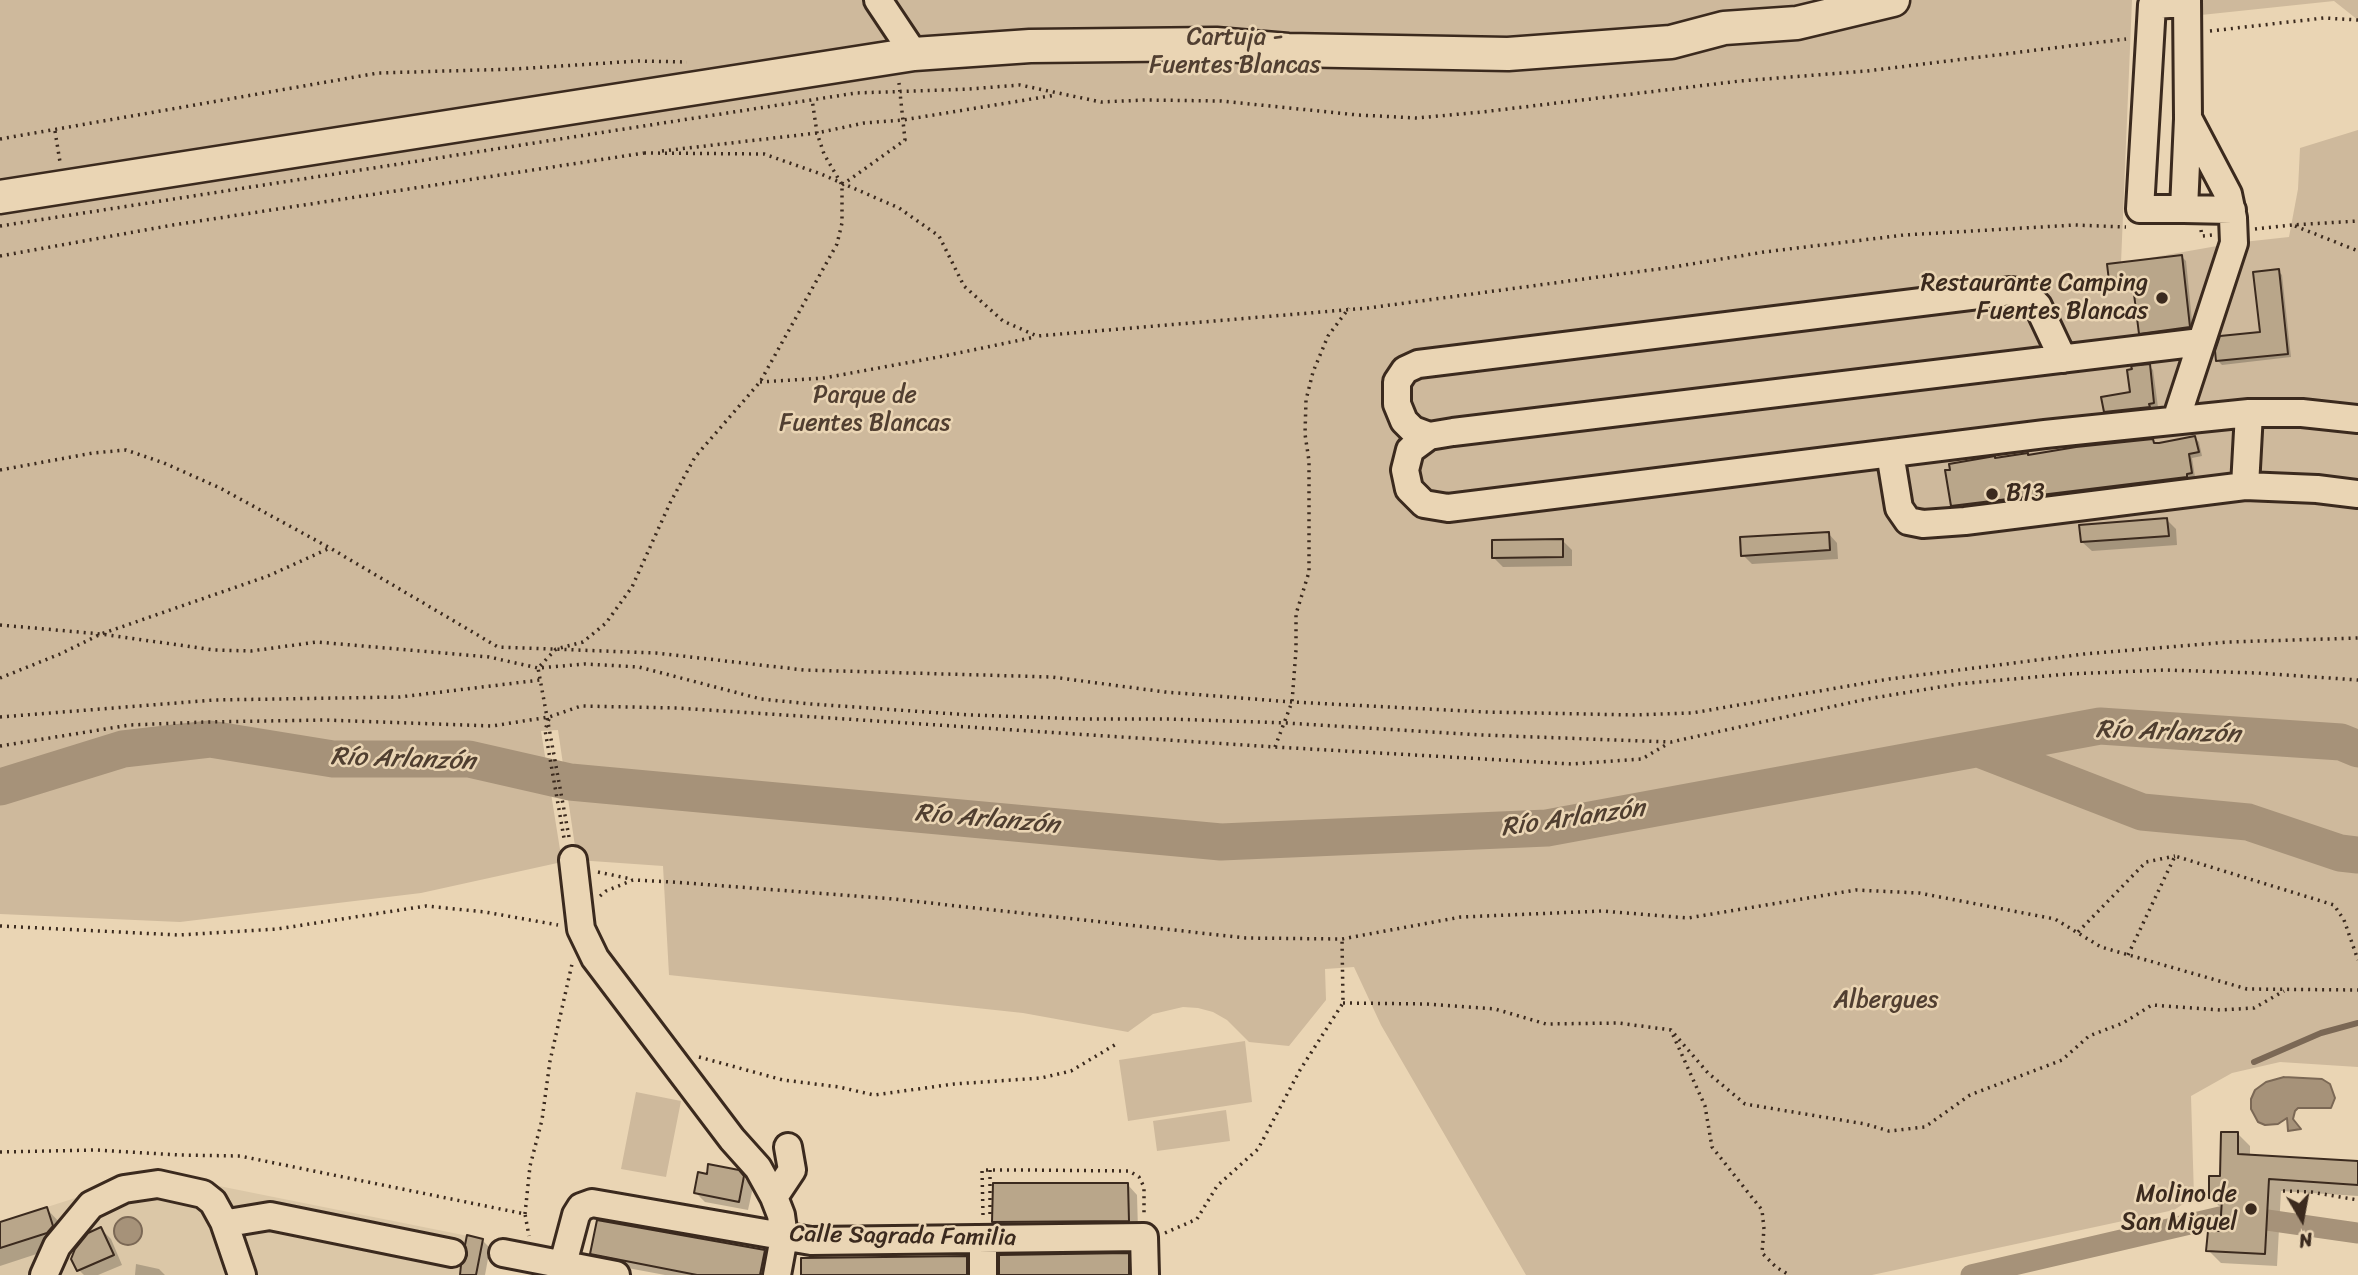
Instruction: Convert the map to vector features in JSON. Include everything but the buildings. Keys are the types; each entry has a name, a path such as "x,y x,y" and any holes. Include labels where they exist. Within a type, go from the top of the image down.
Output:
{"main road":[{"path":"0,197 809,85 905,56 1030,46 1202,44 1288,50 1508,54 1671,42 1724,28 1797,23 1893,0"}],"street":[{"path":"878,0 905,56"},
{"path":"2184,209 2188,118 2187,2 2152,5 2140,209 2232,210"},
{"path":"2176,420 2234,243 2228,194 2188,118"},
{"path":"2063,359 2038,306 2025,294 2011,291 1418,364 1405,370 1397,382 1397,404 1404,421 1413,430 1429,436 2063,359 2201,342"},
{"path":"1429,436 1410,450 1405,470 1409,489 1424,504 1448,508 2176,420 2249,413 2302,413 2358,419"},
{"path":"2245,486 2249,413"},
{"path":"1890,453 1899,508 1908,521 1923,524 2245,486 2358,494"},
{"path":"574,863 581,929 603,969 732,1139 758,1168 774,1197 781,1215 784,1237 777,1275"},
{"path":"774,1197 792,1170 788,1147"},
{"path":"44,1275 57,1246 90,1205 124,1189 158,1184 203,1194 213,1202 226,1228 242,1275"},
{"name":"Calle Sagrada Familia","path":"561,1270 571,1226 581,1208 592,1203 811,1241 1144,1237"},
{"path":"226,1228 234,1223 270,1216 452,1253"},
{"path":"1144,1237 1145,1275"},
{"path":"983,1239 983,1275"},
{"path":"515,1256 561,1270 616,1275"}],"path":[{"path":"2188,33 2324,18 2358,20"},
{"path":"0,226 809,85 856,93 1020,85 1101,102 1221,101 1358,115 1417,118 1740,81 1867,71 2150,37"},
{"path":"842,185 905,140 900,92 905,56"},
{"path":"0,139 378,73 514,69 638,61 697,62"},
{"path":"538,668 556,649 583,642 606,623 632,587 670,503 695,457 760,382 837,244 842,222 842,185 824,154 817,132 809,85"},
{"path":"0,256 173,225 644,153 903,120 1058,94"},
{"path":"55,130 60,157"},
{"path":"644,153 764,154 821,174 899,208 939,236 964,286 1003,321 1037,336"},
{"path":"2358,221 2292,225 2358,251"},
{"path":"760,382 824,378 1037,336 1368,308 1904,235 2074,225 2123,228"},
{"path":"1275,747 1292,702 1296,614 1309,572 1306,400 1313,372 1328,336 1349,308"},
{"path":"0,470 93,453 126,450 164,463 220,488 330,548 498,647 656,653 804,670 1052,677 1165,692 1292,702 1486,712 1635,715 1692,713 1889,679 2084,654 2229,642 2358,638"},
{"path":"0,678 101,635 268,576 330,548"},
{"path":"0,625 214,650 251,651 317,642 489,657 538,668 585,664 639,667 761,699 811,704 1083,719 1286,723 1481,735 1671,742 1867,699 1958,684 2068,674 2165,670 2358,680"},
{"path":"538,668 549,717 545,730 567,855 574,863 633,880 894,899 1245,938 1342,939 1461,917 1602,911 1688,918 1856,890 1919,893 2055,919 2101,947 2247,989 2358,990"},
{"path":"0,717 214,700 400,697 540,680"},
{"path":"0,746 130,725 326,720 492,726 549,717 581,706 677,708 1572,764 1642,759 1671,742"},
{"path":"2128,955 2175,856"},
{"path":"2078,933 2146,862 2175,856 2334,905 2344,920 2358,960"},
{"path":"515,1256 529,1231 525,1213 530,1166 542,1120 550,1061 581,929 592,904 599,897 606,891 633,880"},
{"path":"0,926 191,934 277,929 426,906 485,912 581,929"},
{"path":"983,1239 982,1170 1129,1171 1139,1177 1144,1187 1144,1237 1174,1231 1197,1219 1217,1186 1258,1149 1300,1070 1343,1003 1342,939"},
{"path":"1343,1003 1427,1004 1495,1009 1546,1024 1618,1024 1671,1030 1708,1073 1745,1104 1865,1124 1889,1131 1924,1127 1970,1095 2062,1060 2089,1036 2123,1023 2152,1005 2220,1010 2254,1008 2285,990"},
{"path":"1671,1030 1705,1106 1712,1147 1762,1210 1762,1253 1781,1273 1789,1275"},
{"path":"697,1057 783,1080 839,1087 874,1095 954,1084 1041,1078 1071,1071 1118,1042"},
{"path":"0,1152 96,1150 240,1156 525,1213"},
{"path":"2283,1191 2311,1192 2358,1200"}],"shaded area":[{"path":"2284,1077 2322,1079 2330,1084 2335,1098 2331,1108 2298,1108 2293,1119 2301,1129 2288,1131 2287,1118 2278,1124 2265,1125 2258,1122 2251,1109 2255,1090 2266,1082"},
{"path":"154,1173 483,1239 476,1275 0,1275 0,1222"},
{"path":"128,1217 138,1221 142,1231 138,1241 128,1245 118,1241 114,1231 118,1221"}],"green space":[{"path":"0,0 2132,0 2121,263 2234,243 2289,237 2298,189 2300,148 2358,130 2358,1067 2280,1062 2232,1073 2191,1096 2194,1197 2174,1210 1872,1275 1526,1275 1381,1025 1354,967 1325,969 1326,1000 1289,1046 1249,1042 1227,1020 1198,1008 1183,1007 1153,1014 1128,1032 1023,1013 669,975 663,866 577,860 558,730 541,731 562,862 421,893 180,922 0,914"},
{"path":"2199,0 2358,0 2358,20 2334,1 2201,15"},
{"path":"1245,1041 1252,1102 1128,1121 1119,1060"},
{"path":"636,1092 681,1101 666,1177 621,1169"},
{"path":"1226,1110 1230,1141 1157,1151 1153,1121"}],"waterway":[{"name":"Río Arlanzón","path":"0,787 123,749 210,739 333,759 469,759 570,782 1221,842 1547,828 2100,726 2341,742 2358,749"},
{"name":"Río Arlanzón","path":"1979,749 2142,812 2248,822 2340,853 2358,855"},
{"path":"2254,1062 2321,1033 2358,1023"},
{"path":"1971,1275 2220,1217 2234,1218"},
{"path":"2267,1220 2358,1233"}],"place":[{"name":"Restaurante Camping Fuentes Blancas","path":"2162,298"},
{"name":"B13","path":"1992,494"},
{"name":"Molino de San Miguel","path":"2251,1209"}],"park label":[{"name":"Cartuja - Fuentes Blancas","path":"1235,52"},
{"name":"Parque de Fuentes Blancas","path":"865,410"},
{"name":"Albergues","path":"1886,1001"}]}
